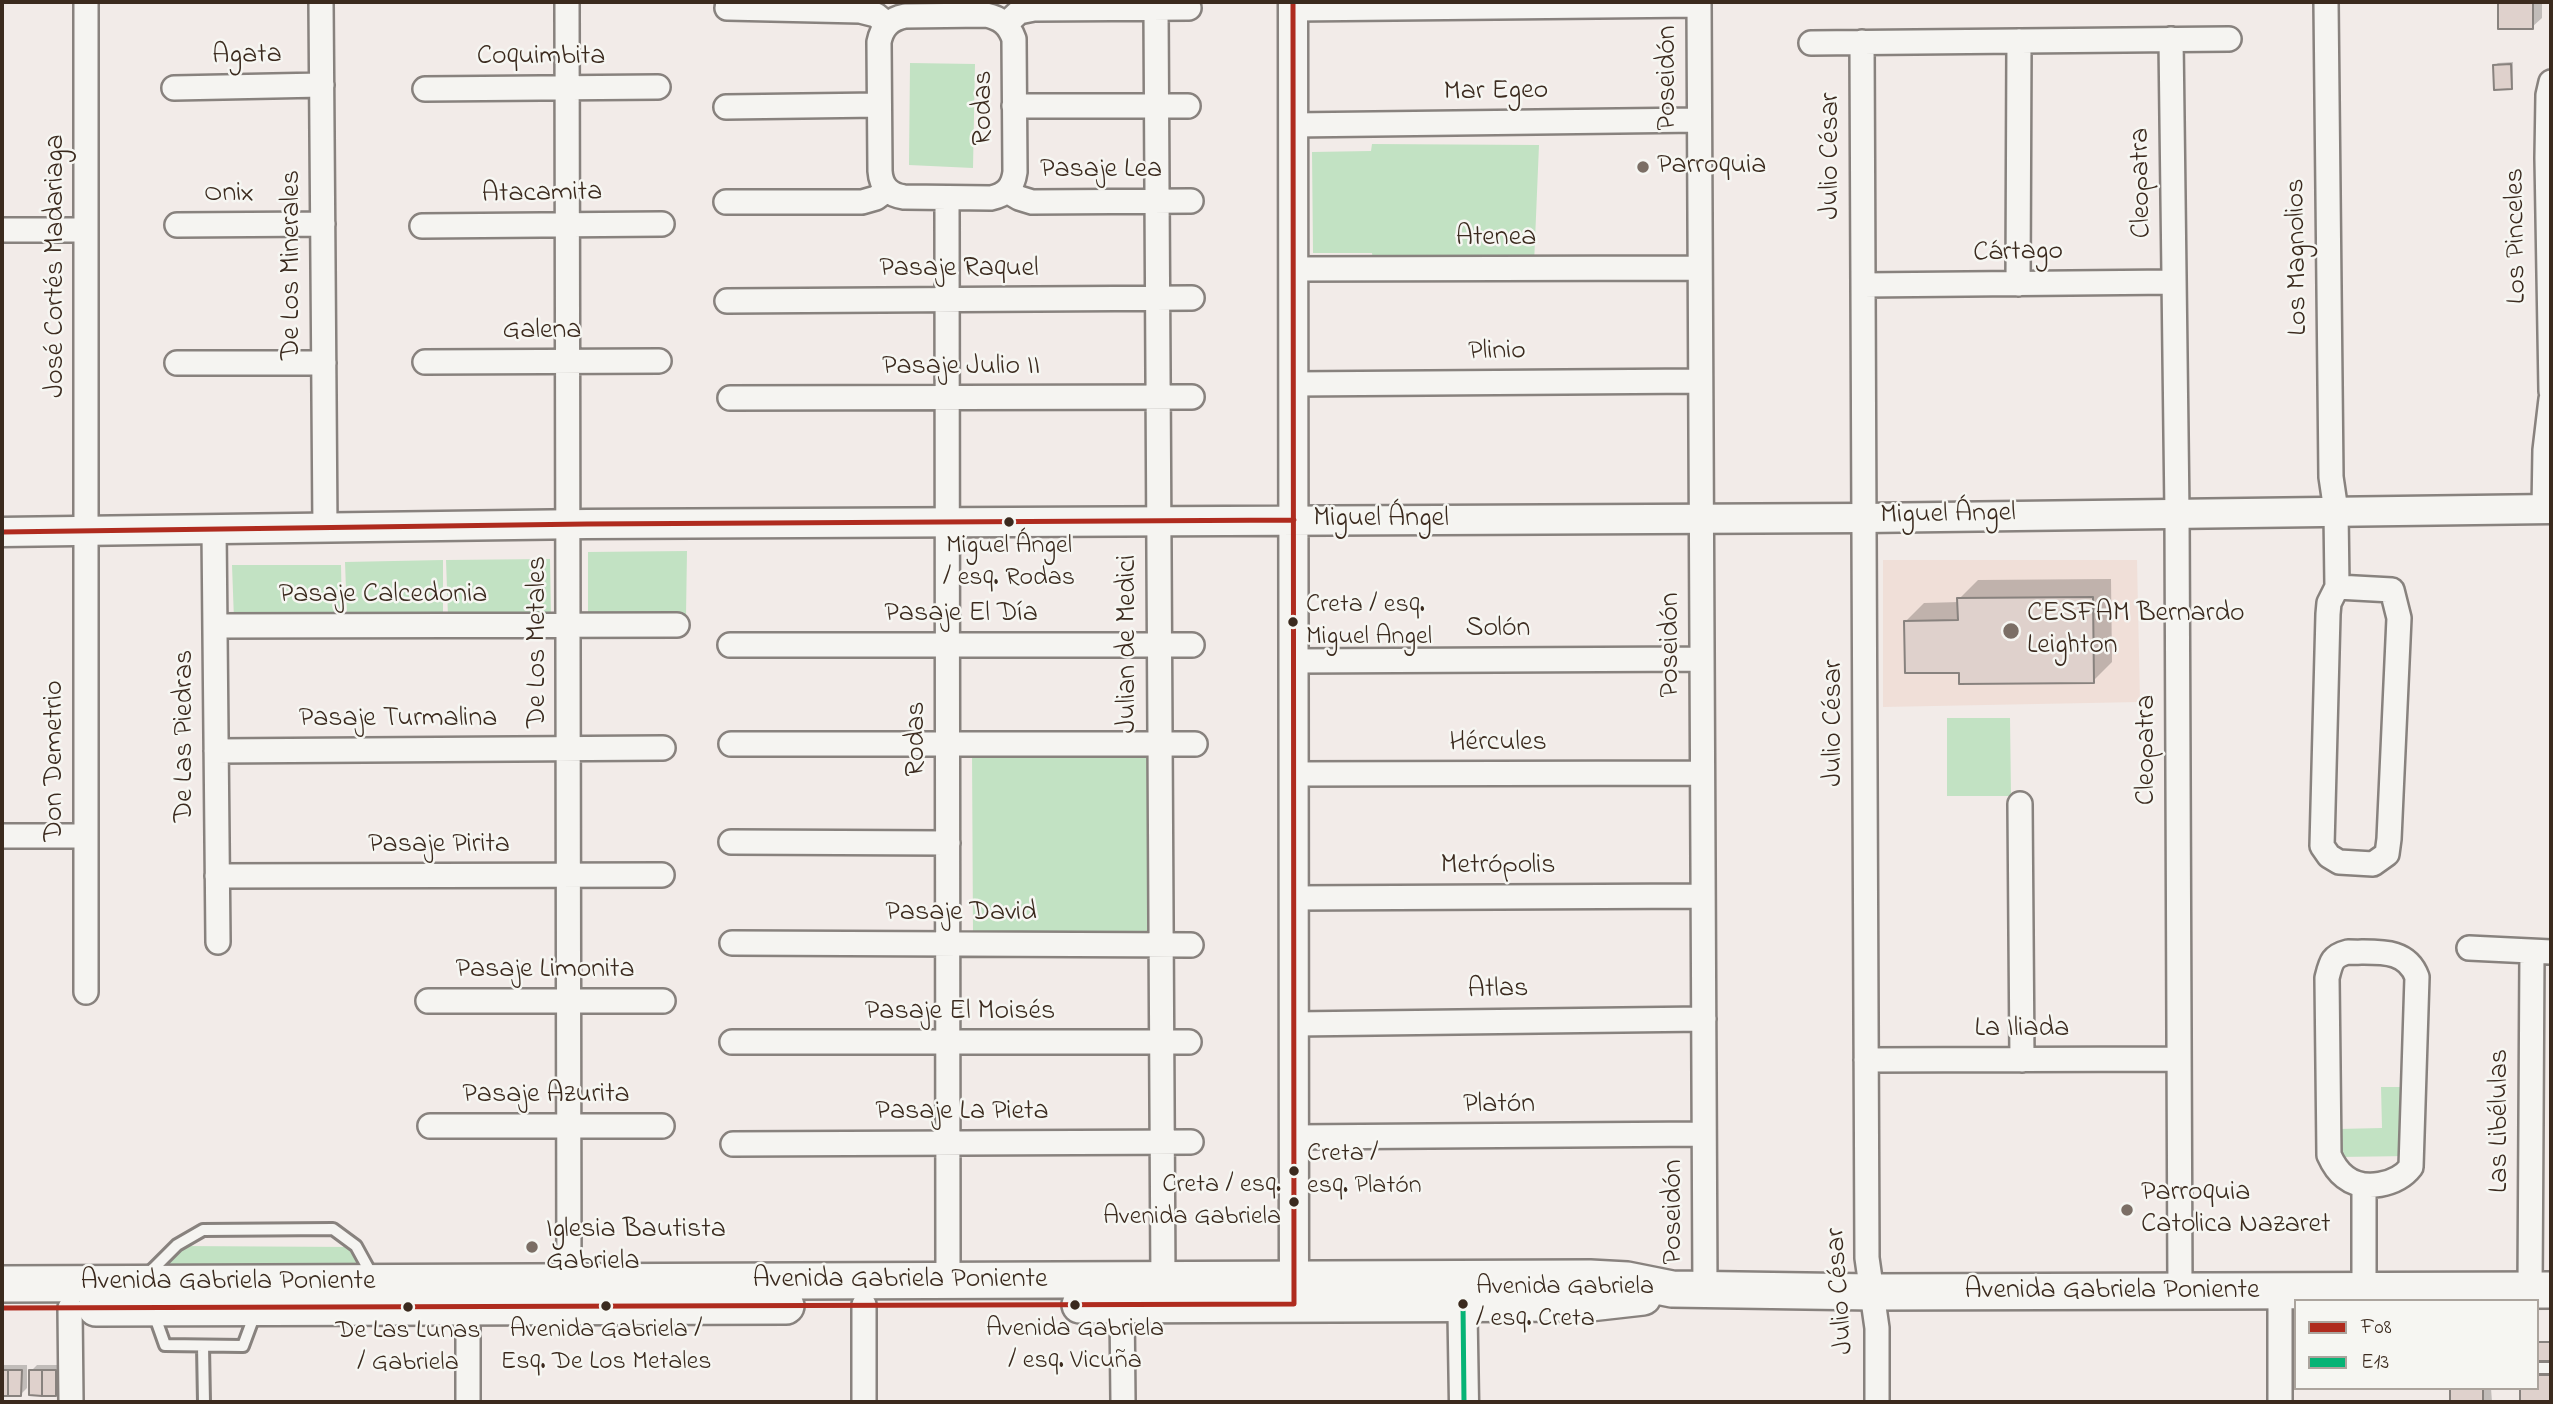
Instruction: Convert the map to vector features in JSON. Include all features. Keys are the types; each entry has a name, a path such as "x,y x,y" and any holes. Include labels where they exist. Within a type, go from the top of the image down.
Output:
{"main road":[{"name":"Avenida Gabriela Poniente","path":"2,1308 70,1308 145,1296 376,1283 1163,1280 1294,1292"},
{"name":"Avenida Gabriela Poniente","path":"2,1284 257,1308 1122,1304 1294,1292 1463,1292 1616,1301 1688,1289 2444,1295 2495,1295 2541,1290"}],"street":[{"name":"José Cortés Madariaga","path":"86,2 86,531"},
{"name":"De Los Minerales","path":"321,2 325,528"},
{"name":"De Los Metales","path":"567,2 569,1282"},
{"name":"Los Magnolios","path":"2326,2 2331,477 2336,511 2337,587 2329,603 2328,614 2322,846 2329,856 2339,862 2373,864 2387,854 2389,839 2399,618 2392,590 2337,587"},
{"path":"1294,1292 1293,5 1699,3"},
{"name":"Poseidón","path":"1688,1289 1704,1134 1699,3"},
{"path":"727,8 860,11 876,15 887,24"},
{"path":"726,202 862,202 876,198 887,190 880,171 879,42 887,24 905,16 986,15 994,16 1006,24 1019,12 1034,9 1189,8"},
{"name":"Julian de Medici","path":"1156,9 1163,1280"},
{"name":"Rodas","path":"1006,24 1014,39 1015,172 1007,191"},
{"path":"1811,43 2229,38"},
{"name":"Cleopatra","path":"2171,39 2177,513 2180,1292"},
{"path":"2018,284 2019,41"},
{"name":"Julio César","path":"1861,42 1867,1258 1877,1328 1877,1402"},
{"name":"Los Pinceles","path":"2551,82 2548,95 2547,171 2551,391"},
{"name":"Agata","path":"174,88 321,85"},
{"name":"Coquimbita","path":"425,89 658,87"},
{"path":"726,107 879,106"},
{"path":"1014,106 1188,106"},
{"name":"Mar Egeo","path":"1293,125 1699,120"},
{"name":"Pasaje Lea","path":"887,190 904,197 947,198 991,198 1007,191 1032,202 1191,201"},
{"name":"Rodas","path":"947,198 948,1281"},
{"name":"Onix","path":"177,225 323,224"},
{"name":"Atacamita","path":"422,226 662,224"},
{"path":"2,230 86,230"},
{"name":"Atenea","path":"1293,269 1700,268"},
{"name":"Cártago","path":"1863,285 2174,282"},
{"name":"Pasaje Raquel","path":"727,301 1192,298"},
{"name":"Galena","path":"425,362 659,361"},
{"path":"177,363 324,363"},
{"name":"Plinio","path":"1293,384 1700,380"},
{"name":"Pasaje Julio II","path":"730,398 1192,397"},
{"path":"2548,509 2546,450 2551,399"},
{"name":"Miguel Ángel","path":"2,533 568,524 1701,519 2548,509"},
{"name":"De Las Piedras","path":"214,529 218,942"},
{"name":"Don Demetrio","path":"86,531 86,992"},
{"name":"Pasaje Calcedonia","path":"215,626 677,625"},
{"name":"Pasaje El Día","path":"730,645 1192,645"},
{"name":"Solón","path":"1294,661 1702,659"},
{"path":"731,744 1195,744"},
{"name":"Pasaje Turmalina","path":"216,751 663,748"},
{"name":"Hércules","path":"1294,774 1702,773"},
{"path":"2020,804 2022,1060"},
{"path":"2,836 86,836"},
{"path":"732,842 948,843"},
{"name":"Pasaje Pirita","path":"217,876 662,876"},
{"name":"Metrópolis","path":"1294,898 1703,896"},
{"name":"Pasaje David","path":"732,943 1191,944"},
{"name":"Las Libélulas","path":"2469,948 2541,952 2541,1290"},
{"path":"2348,952 2393,954 2413,965 2417,977 2411,1167 2405,1175 2392,1181 2364,1185 2347,1179 2336,1168 2329,1155 2327,1136 2327,978 2331,961 2337,955 2348,952"},
{"name":"Pasaje Limonita","path":"428,1001 663,1000"},
{"name":"Atlas","path":"1294,1024 1704,1019"},
{"name":"Pasaje El Moisés","path":"732,1042 1189,1042"},
{"name":"La Iliada","path":"1866,1060 2179,1059"},
{"name":"Pasaje Azurita","path":"430,1126 662,1126"},
{"name":"Platón","path":"1294,1136 1704,1134"},
{"name":"Pasaje La Pieta","path":"733,1144 1191,1142"},
{"path":"2364,1185 2381,1294"},
{"path":"1463,1292 1464,1402"},
{"path":"2280,1292 2280,1402"},
{"path":"1122,1304 1123,1402"},
{"path":"864,1305 864,1402"},
{"path":"468,1307 468,1402"},
{"path":"70,1308 71,1402"}],"lane":[{"path":"257,1308 243,1346 165,1345 145,1296 177,1245 203,1230 333,1228 356,1246 376,1283"},
{"path":"203,1346 204,1402"}],"shaded area":[{"name":"CESFAM Bernardo Leighton","path":"1883,560 2137,560 2140,702 1883,707"}],"green space":[{"path":"910,63 975,64 973,168 909,165"},
{"path":"1372,144 1539,145 1534,264 1373,262 1372,253 1313,253 1312,152 1371,151"},
{"path":"687,551 686,616 588,613 588,552"},
{"path":"550,559 551,617 448,617 446,560"},
{"path":"443,560 443,615 347,617 345,562"},
{"path":"232,565 341,565 342,617 234,620"},
{"path":"1947,718 2010,718 2011,796 1947,796"},
{"path":"1150,750 1150,935 973,934 972,752"},
{"path":"2381,1087 2409,1087 2410,1156 2339,1157 2338,1129 2382,1128"},
{"path":"178,1246 353,1247 372,1287 147,1289"}],"building":[{"path":"2498,2 2533,2 2533,29 2498,29"},
{"path":"2511,64 2512,89 2494,90 2493,65"},
{"path":"2093,597 2094,683 1959,684 1959,673 1905,673 1904,621 1958,620 1957,598"},
{"path":"2539,1342 2551,1342 2551,1402 2520,1402 2520,1390 2539,1390"},
{"path":"2,1370 8,1370 8,1396 2,1396"},
{"path":"8,1370 22,1370 21,1396 8,1396"},
{"path":"29,1370 42,1370 42,1396 29,1395"},
{"path":"42,1370 56,1370 56,1396 42,1396"},
{"path":"2450,1390 2483,1390 2483,1402 2450,1402"}],"transit line":[{"name":"F08","path":"2,1308 1294,1304 1293,2"},
{"name":"F08","path":"2,532 587,524 1294,520"},
{"name":"E13","path":"1463,1304 1464,1402"}],"place":[{"name":"Parroquia","path":"1643,167"},
{"name":"Miguel Ángel / esq. Rodas","path":"1009,522"},
{"name":"Creta / esq. Miguel Angel","path":"1293,622"},
{"name":"CESFAM Bernardo Leighton","path":"2011,631"},
{"name":"Creta / esq. Platón","path":"1294,1171"},
{"name":"Creta / esq. Avenida Gabriela","path":"1294,1202"},
{"name":"Parroquia Catolica Nazaret","path":"2127,1210"},
{"name":"Iglesia Bautista Gabriela","path":"532,1247"},
{"name":"Avenida Gabriela / esq. Creta","path":"1463,1304"},
{"name":"Avenida Gabriela / esq. Vicuña","path":"1075,1305"},
{"name":"Avenida Gabriela / Esq. De Los Metales","path":"606,1306"},
{"name":"De Las Lunas / Gabriela","path":"408,1307"}]}
